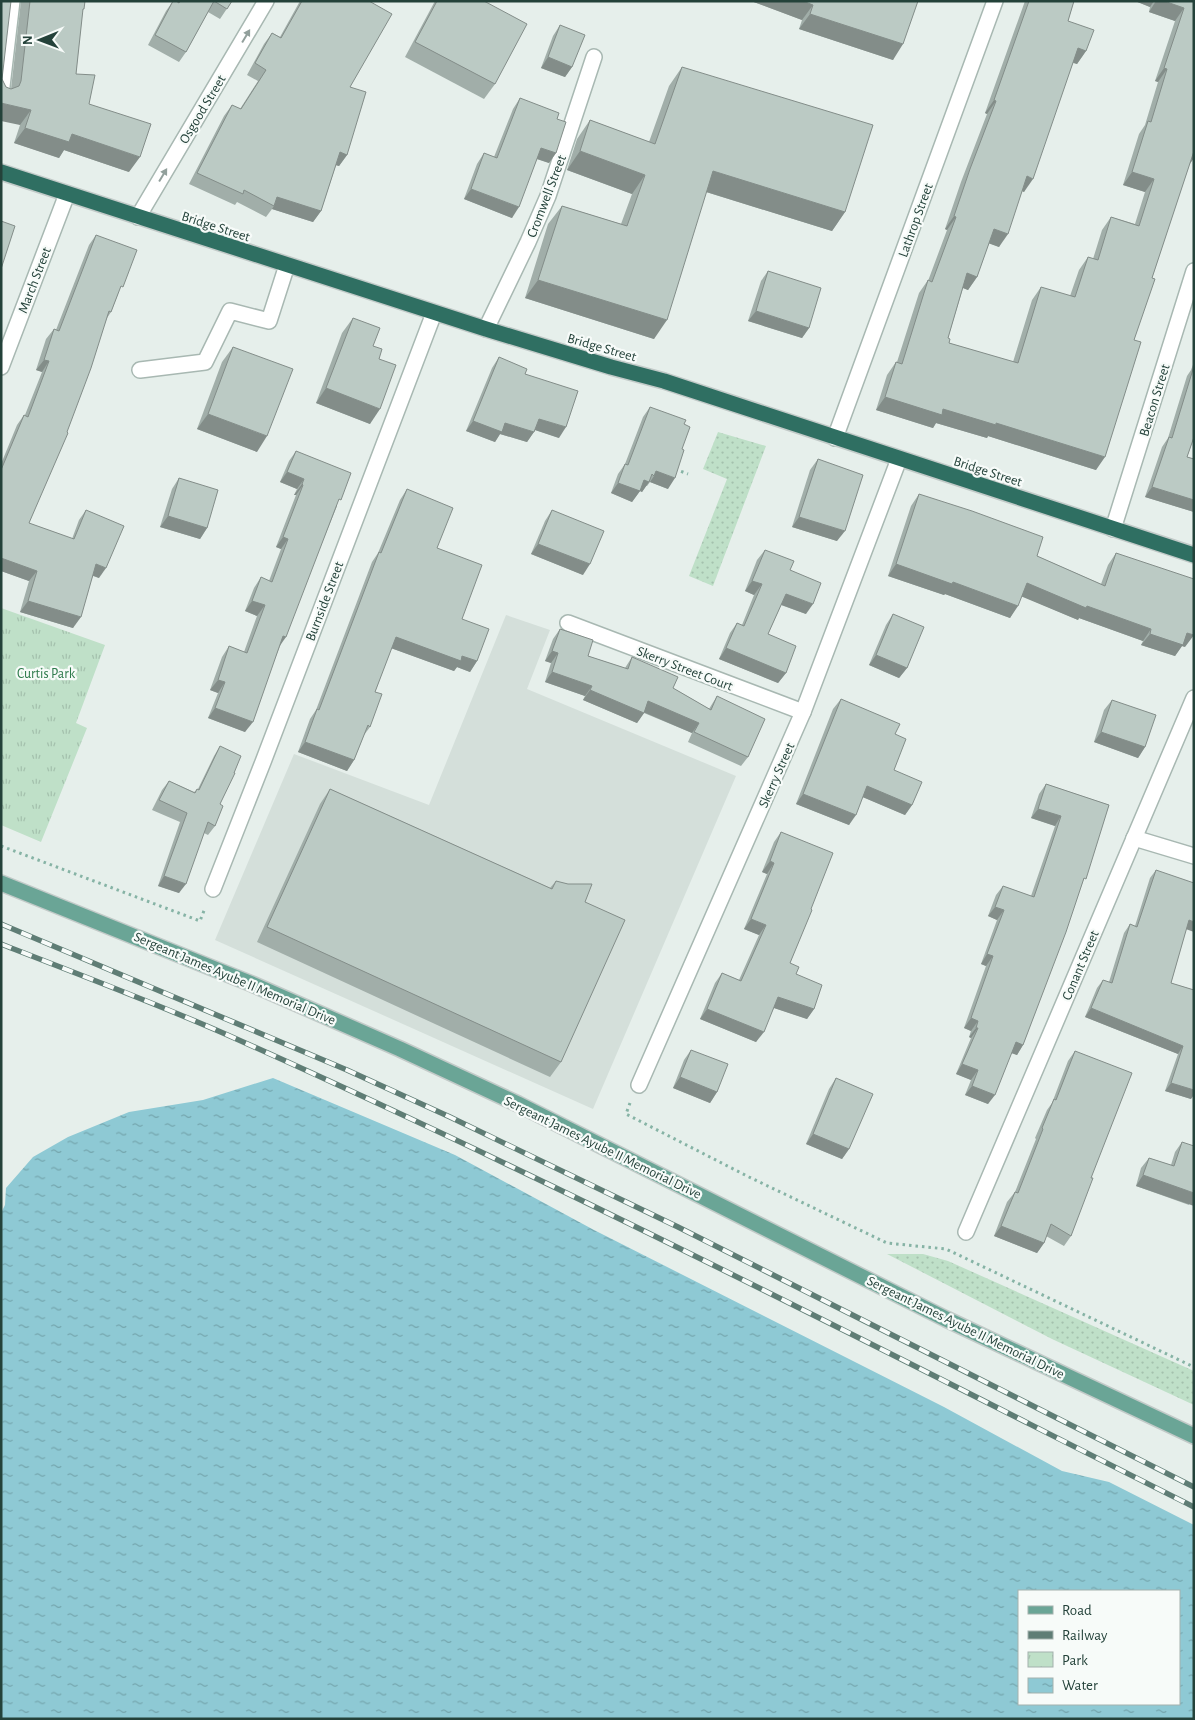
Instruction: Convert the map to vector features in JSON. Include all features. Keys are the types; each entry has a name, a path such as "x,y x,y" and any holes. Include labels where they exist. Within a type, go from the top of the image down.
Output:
{"highway":[{"name":"Bridge Street","path":"1,172 434,313 611,367 664,381 1194,555"}],"main road":[{"name":"Sergeant James Ayube II Memorial Drive","path":"1,883 242,980 400,1049 518,1104 946,1319 1194,1436"}],"street":[{"path":"1,95 12,1"},
{"name":"Osgood Street","path":"138,217 266,1"},
{"name":"Lathrop Street","path":"835,438 995,1"},
{"name":"Cromwell Street","path":"486,329 548,196 594,57"},
{"name":"March Street","path":"1,367 67,194"},
{"path":"140,370 204,362 230,311 269,321 287,265"},
{"name":"Beacon Street","path":"1114,529 1194,271"},
{"name":"Burnside Street","path":"213,889 434,313"},
{"name":"Skerry Street","path":"639,1085 803,712 899,459"},
{"name":"Skerry Street Court","path":"568,623 803,712"},
{"name":"Conant Street","path":"966,1232 1194,698"},
{"path":"1134,838 1194,856"}],"path":[{"path":"675,469 688,474"},
{"path":"1,846 200,921 213,889"},
{"path":"639,1085 626,1114 749,1177 887,1243 946,1249 1194,1367"}],"shaded area":[{"path":"506,615 550,630 527,689 736,776 593,1109 215,940 294,754 429,805"}],"green space":[{"path":"718,432 766,446 713,586 689,576 727,479 703,469"},
{"name":"Curtis Park","path":"1,608 105,645 76,723 87,728 41,842 1,825"},
{"path":"887,1254 923,1254 948,1261 1194,1371 1194,1405 1052,1339"}],"water":[{"path":"273,1078 455,1155 594,1230 944,1407 1062,1471 1109,1482 1194,1525 1194,1719 1,1719 1,1213 5,1205 6,1188 33,1157 68,1137 129,1112 203,1100"}],"building":[{"path":"1,1 11,1 2,79 6,87 11,89 19,86 21,81 30,1 85,1 76,74 95,75 89,104 151,124 140,157 72,134 69,142 25,128 31,110 1,103"},
{"path":"173,1 179,3 180,1 214,1 186,52 155,35"},
{"path":"214,1 232,1 227,9"},
{"path":"302,1 369,1 392,14 350,87 366,92 347,155 340,152 321,211 277,197 274,206 244,190 243,194 197,173 232,105 241,109 266,70 255,63 272,33 281,38"},
{"path":"437,1 484,1 527,24 495,84 415,42"},
{"path":"803,1 918,1 903,44 810,14 813,5"},
{"path":"1029,1 1074,1 1068,21 1094,30 1086,51 1078,48 1033,179 1027,176 1008,234 994,229 977,277 967,273 948,338 950,339 949,343 1018,363 1041,287 1075,297 1088,257 1098,260 1111,217 1139,226 1154,179 1132,172 1148,121 1151,122 1167,69 1164,68 1184,8 1164,1 1194,1 1194,151 1152,278 1155,279 1134,340 1141,342 1105,457 996,423 996,425 943,409 942,415 885,397 896,362 902,364 928,280 932,282 956,217 954,216 996,101 994,100"},
{"path":"560,25 585,35 572,67 548,57"},
{"path":"682,67 873,125 845,212 713,171 667,320 538,280 562,206 627,226 645,175 580,151 590,120 655,144"},
{"path":"520,98 559,113 557,119 566,122 556,153 541,148 519,207 471,189 484,153 497,158"},
{"path":"1,221 15,226 1,269"},
{"path":"96,235 137,250 123,287 121,286 111,312 109,311 68,433 29,523 74,539 86,510 124,526 106,568 96,564 81,617 28,601 37,571 1,558 1,470 24,415 28,417 49,361 44,360 54,329 59,331"},
{"path":"768,271 821,288 809,328 756,311"},
{"path":"353,318 380,328 373,346 382,349 379,359 396,365 380,409 326,388"},
{"path":"233,347 293,369 267,436 208,414"},
{"path":"499,357 527,369 525,374 578,391 566,427 539,419 534,432 505,423 502,432 473,421"},
{"path":"1194,366 1194,437 1187,457 1194,459 1194,500 1152,487 1169,437 1172,438"},
{"path":"650,407 686,420 684,424 690,427 675,478 656,471 654,476 652,474 649,482 644,480 640,491 618,483 625,464 628,465"},
{"path":"296,451 351,473 341,500 339,499 286,637 283,636 253,722 215,708 225,682 218,680 229,646 247,653 265,605 252,601 261,577 272,582 288,539 283,537 304,479 287,472"},
{"path":"818,459 863,475 845,531 799,517"},
{"path":"179,478 218,490 207,528 168,516"},
{"path":"407,489 453,508 437,548 482,565 462,619 489,629 477,661 462,656 461,661 396,637 375,692 382,694 370,727 368,725 354,760 305,742 379,552 381,553"},
{"path":"919,494 1043,537 1037,556 1105,586 1116,553 1194,579 1194,635 1187,633 1183,645 1150,634 1151,629 1087,606 1086,608 1027,583 1018,606 953,582 952,584 896,564"},
{"path":"552,510 604,531 590,564 538,544"},
{"path":"765,550 794,561 790,570 821,583 813,604 786,594 768,634 796,646 786,673 726,648 737,623 744,626 762,584 752,581"},
{"path":"893,614 924,627 907,668 876,655"},
{"path":"560,629 593,640 588,656 628,669 632,657 678,677 673,688 711,710 717,696 765,719 748,757 694,732 699,723 648,701 644,713 590,690 592,686 552,672 558,653 552,651"},
{"path":"841,699 900,724 895,734 906,739 894,770 922,782 912,805 867,786 856,815 803,794"},
{"path":"1112,700 1156,715 1145,747 1101,732"},
{"path":"220,746 241,756 220,804 223,806 215,826 208,822 186,884 164,876 187,813 159,800 169,781 195,793 197,789 199,790"},
{"path":"1046,784 1109,805 1086,879 1084,878 1066,932 1023,1045 1016,1042 995,1095 972,1086 978,1070 962,1064 978,1028 976,1028 978,1021 971,1018 993,956 987,954 1004,910 995,907 1003,886 1034,897 1061,816 1038,809"},
{"path":"330,789 552,889 556,881 568,884 592,884 585,902 625,920 561,1062 267,927"},
{"path":"781,832 833,853 790,963 799,967 796,974 822,985 814,1009 778,997 764,1032 707,1009 722,973 741,981 766,925 751,919 774,863 770,861"},
{"path":"1156,870 1194,883 1194,922 1189,920 1171,983 1194,990 1194,1090 1171,1083 1183,1046 1091,1008 1103,980 1112,983 1130,924 1137,927"},
{"path":"691,1050 728,1064 717,1092 680,1077"},
{"path":"1075,1051 1132,1073 1091,1178 1093,1178 1071,1236 1051,1224 1044,1243 1001,1226 1015,1192 1018,1193 1042,1128 1054,1099 1056,1100"},
{"path":"836,1078 873,1094 849,1149 813,1134"},
{"path":"1182,1142 1194,1146 1194,1193 1143,1175 1149,1158 1174,1166"}],"railway":[{"path":"1,924 347,1070 450,1117 678,1227 1194,1487"},
{"path":"1,944 140,998 223,1033 468,1146 832,1324 1194,1507"}]}
